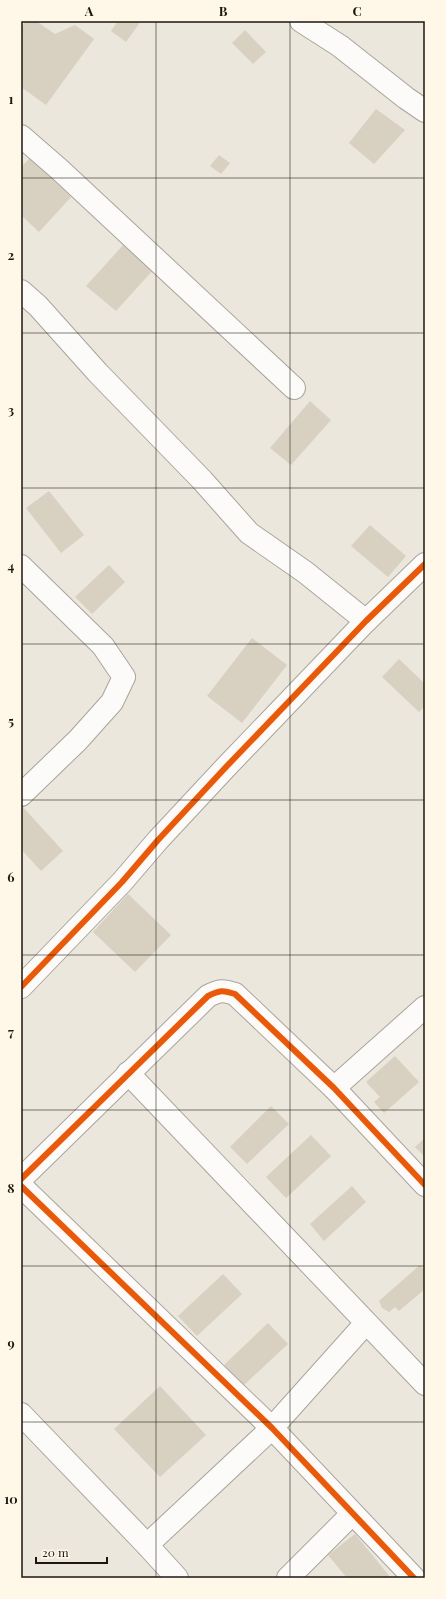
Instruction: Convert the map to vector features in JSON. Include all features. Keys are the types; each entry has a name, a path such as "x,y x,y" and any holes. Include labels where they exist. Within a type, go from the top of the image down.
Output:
{"street":[{"path":"301,21 340,46 406,98 425,111"},
{"path":"21,136 59,169 294,388"},
{"path":"21,291 38,306 98,374 202,480 249,532 305,572 366,621"},
{"path":"21,987 122,882 158,840 226,767 366,621 425,564"},
{"path":"21,566 103,646 124,677 112,702 78,740 21,796"},
{"path":"21,1179 208,996 217,991 225,991 235,994 334,1088 425,1185"},
{"path":"334,1088 425,1007"},
{"path":"128,1074 425,1384"},
{"path":"21,1186 272,1428 414,1578"},
{"path":"147,1545 272,1428 366,1323"},
{"path":"21,1414 177,1578"},
{"path":"288,1578 352,1514"}],"building":[{"path":"26,21 36,21 55,34 75,25 94,39 46,105 21,87 21,28"},
{"path":"118,21 141,21 126,42 111,31"},
{"path":"245,30 266,52 253,64 232,43"},
{"path":"376,109 405,130 374,164 349,143"},
{"path":"219,155 230,163 221,174 210,166"},
{"path":"30,158 71,197 39,232 21,215 21,167"},
{"path":"125,243 154,269 116,311 86,286"},
{"path":"310,401 331,420 291,465 270,448"},
{"path":"49,491 84,535 61,553 26,508"},
{"path":"370,525 406,556 388,577 351,546"},
{"path":"109,565 125,582 92,614 75,597"},
{"path":"252,638 287,665 242,723 207,696"},
{"path":"399,659 425,684 425,706 419,712 382,677"},
{"path":"22,806 63,851 41,871 21,849"},
{"path":"128,894 171,935 135,972 93,932"},
{"path":"395,1056 419,1082 384,1113 374,1102 380,1097 366,1082"},
{"path":"271,1106 289,1124 247,1164 230,1147"},
{"path":"311,1135 331,1156 286,1198 266,1177"},
{"path":"425,1138 425,1157 415,1147"},
{"path":"352,1186 366,1202 324,1241 310,1224"},
{"path":"420,1265 425,1271 425,1289 399,1311 395,1307 389,1312 382,1308 379,1301"},
{"path":"223,1274 242,1294 197,1336 178,1316"},
{"path":"268,1323 288,1344 243,1386 224,1365"},
{"path":"160,1386 206,1435 160,1477 114,1429"},
{"path":"355,1534 391,1578 347,1578 328,1555"}],"cycle path":[{"path":"21,987 122,882 158,840 226,767 366,621 425,564"},
{"path":"21,1179 208,996 222,991 235,994 334,1088 425,1185"},
{"path":"21,1186 272,1428 414,1578"}]}
